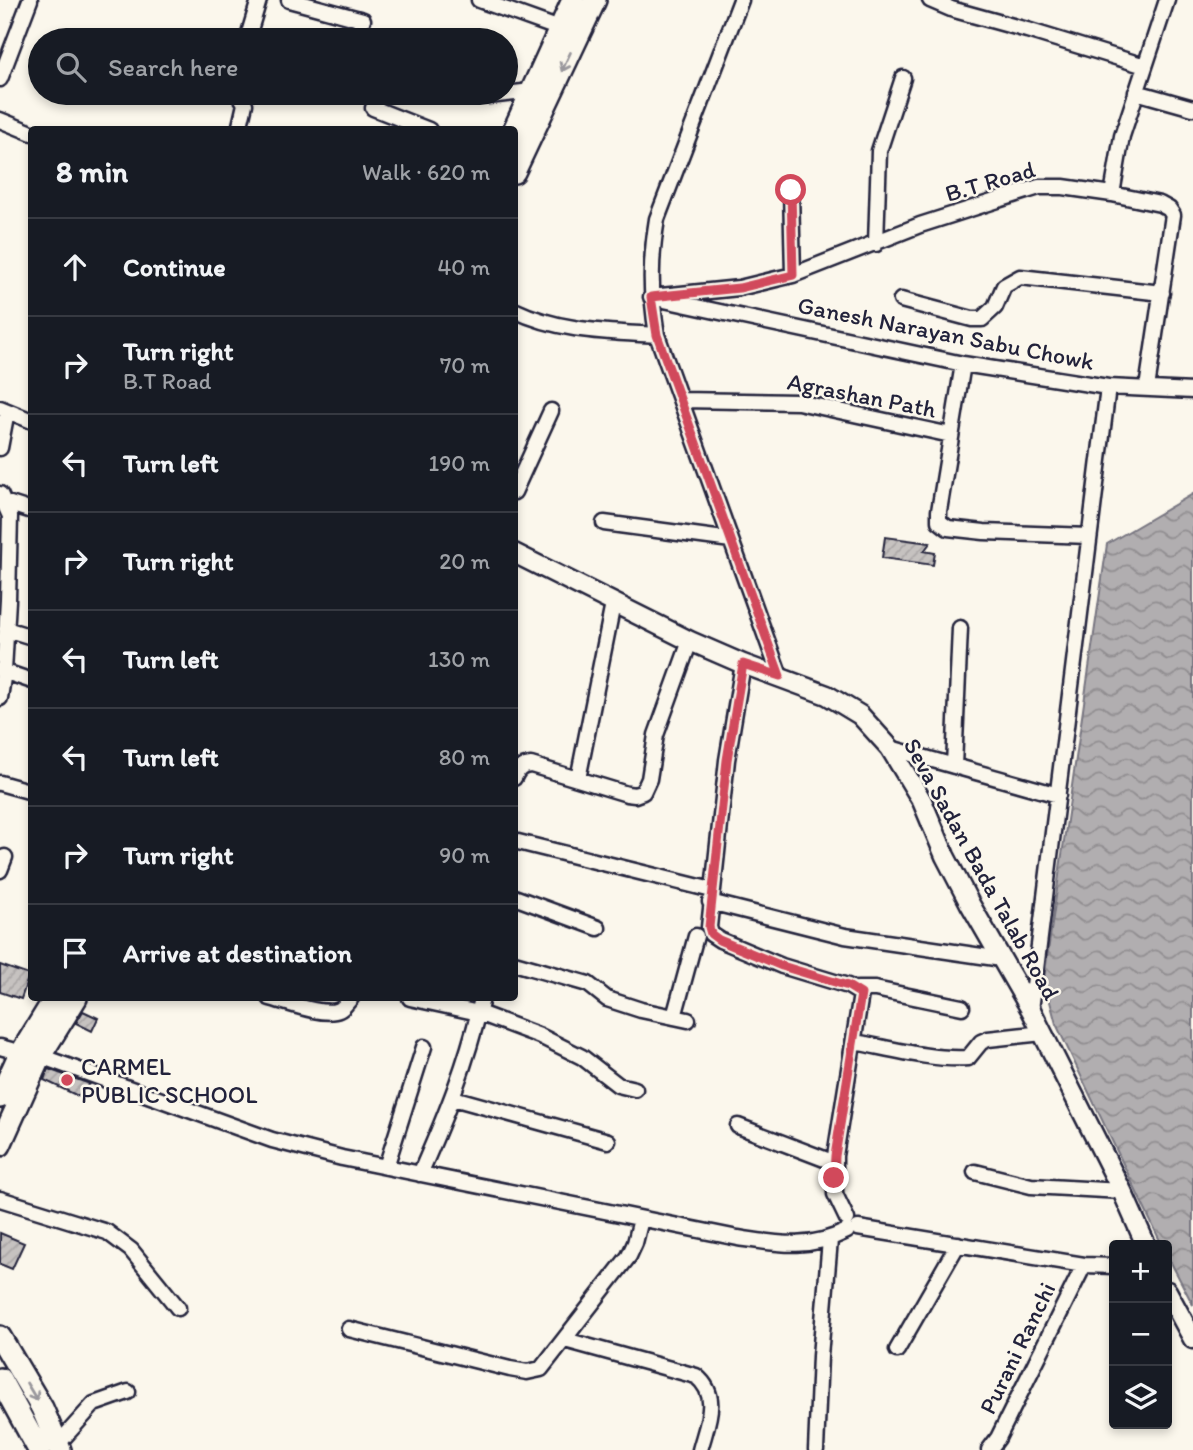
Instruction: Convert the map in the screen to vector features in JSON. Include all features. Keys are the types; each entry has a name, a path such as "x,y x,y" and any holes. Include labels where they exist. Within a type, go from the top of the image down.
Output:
{"main road":[{"path":"516,126 573,0"},
{"path":"518,163 594,0"},
{"path":"0,1145 31,1054 54,1001"},
{"path":"0,1097 74,1001"},
{"path":"0,1337 42,1408 53,1448"},
{"path":"0,1379 53,1448"}],"street":[{"path":"0,79 30,0"},
{"path":"251,28 259,0"},
{"path":"289,0 363,20"},
{"path":"479,0 560,29"},
{"path":"741,0 657,219 652,251 651,297 657,335 780,676"},
{"path":"930,0 951,9 1145,66"},
{"path":"1112,194 1122,136 1167,0"},
{"path":"876,244 879,150 903,78"},
{"path":"518,93 531,91"},
{"path":"1136,92 1193,108"},
{"path":"240,126 245,105"},
{"path":"373,108 419,126"},
{"path":"0,120 28,131"},
{"name":"B.T Road","path":"651,297 739,288 793,275 920,225 1039,187 1112,194 1160,204 1173,215 1147,387"},
{"path":"791,190 793,275"},
{"path":"901,300 972,319 982,319 995,307 1004,286 1010,280 1020,277 1162,293"},
{"name":"Ganesh Narayan Sabu Chowk","path":"651,297 963,364 1108,387 1193,391"},
{"path":"518,312 533,319 571,329 657,335"},
{"path":"963,364 939,521 948,528 984,532 1089,537"},
{"path":"1031,1010 1108,387"},
{"name":"Agrashan Path","path":"681,400 797,402 951,435"},
{"path":"0,449 3,409 28,419"},
{"path":"518,483 551,411"},
{"path":"2,498 28,509"},
{"path":"0,698 6,629 5,568 10,516 2,498"},
{"path":"604,523 731,540"},
{"name":"Seva Sadan Bada Talab Road","path":"518,555 690,641 827,695 860,715 890,748 922,801 945,856 1043,1033 1144,1240"},
{"path":"578,779 613,604"},
{"path":"954,766 960,628"},
{"path":"6,629 28,636"},
{"path":"518,770 531,765 627,794 643,792 649,779 656,736 690,641"},
{"path":"743,664 727,760 711,896 711,934 719,940 782,966 857,989 875,989 962,1007"},
{"path":"2,671 28,680"},
{"path":"890,748 1058,795"},
{"path":"0,783 28,791"},
{"path":"518,842 845,936 1002,959"},
{"path":"518,898 598,928"},
{"path":"518,964 588,984 607,999 681,1019 696,936"},
{"path":"851,1226 835,1194 835,1163 861,1004 861,994 857,989"},
{"path":"281,1001 317,1011 334,1012 342,1009 349,1001"},
{"path":"424,1001 478,1013 562,1046 590,1062 618,1085 635,1089"},
{"path":"420,1174 453,1098 481,1001"},
{"path":"855,1042 936,1057 968,1058 981,1042 1043,1033"},
{"path":"0,1047 31,1054 272,1140 386,1167 641,1220 773,1243 801,1245 830,1240 851,1226 1084,1265 1109,1266"},
{"path":"386,1167 424,1047"},
{"path":"453,1098 608,1141"},
{"path":"738,1126 835,1163"},
{"path":"975,1172 1031,1186 1122,1191"},
{"path":"0,1199 107,1232 131,1250 178,1308"},
{"path":"349,1329 510,1369 541,1369 629,1256 641,1220"},
{"path":"816,1450 820,1356 830,1240"},
{"path":"897,1350 958,1244"},
{"name":"Purani Ranchi","path":"989,1450 998,1438 1084,1265"},
{"path":"1172,1300 1193,1339"},
{"path":"565,1340 696,1376 707,1385 711,1397 701,1450"},
{"path":"53,1448 93,1404 128,1392"}],"water":[{"path":"1193,494 1193,1305 1172,1265 1172,1240 1160,1240 1056,1024 1044,979 1107,544"}],"building":[{"path":"885,537 930,543 924,551 935,553 933,565 882,558"},
{"path":"0,965 28,975 21,999 0,992"},
{"path":"83,1011 98,1018 92,1031 76,1023"},
{"name":"CARMEL PUBLIC SCHOOL","path":"48,1069 90,1084 78,1096 44,1080"},
{"path":"0,1233 24,1243 12,1269 0,1264"}],"place":[{"name":"CARMEL PUBLIC SCHOOL","path":"67,1080"}],"route":[{"path":"791,190 793,275 739,288 651,297 657,335 780,676 743,664 727,760 709,927 711,934 719,940 782,966 857,989 861,994 835,1156 834,1178"}]}
